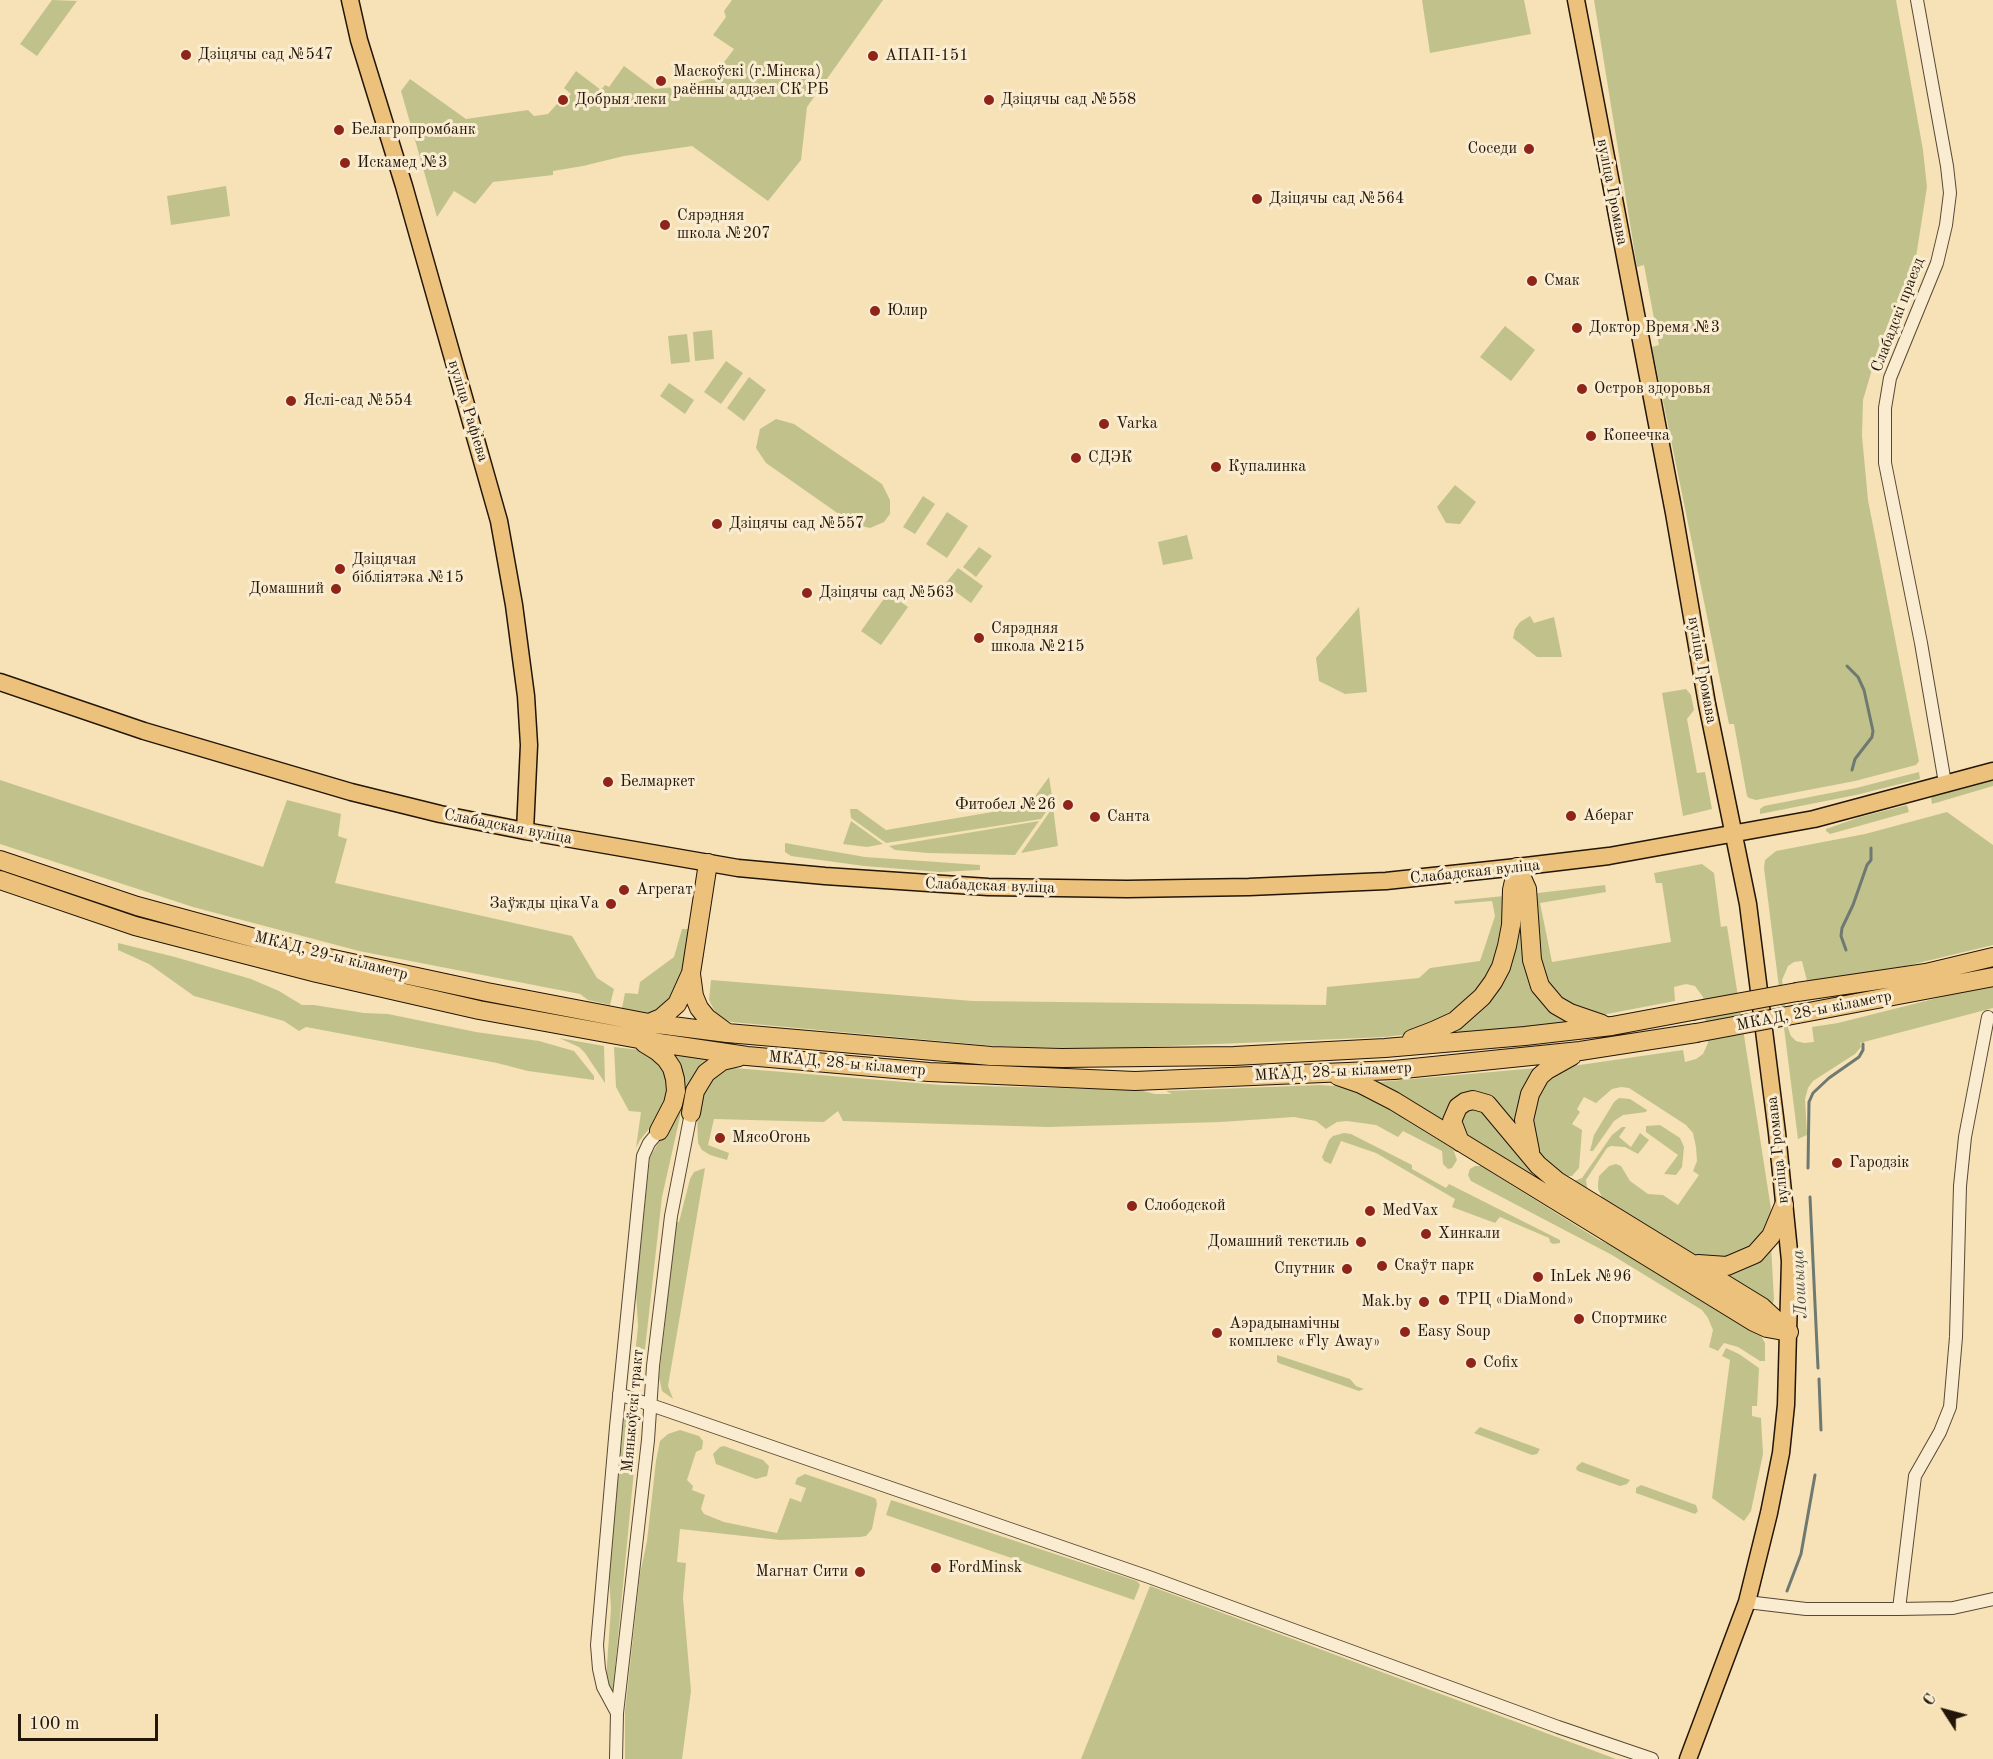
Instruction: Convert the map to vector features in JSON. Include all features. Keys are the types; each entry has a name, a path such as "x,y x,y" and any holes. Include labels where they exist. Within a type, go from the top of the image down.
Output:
{"highway":[{"name":"МКАД, 29-ы кіламетр","path":"0,860 137,906 324,957 487,992 669,1025"},
{"path":"649,1023 661,1018 677,1004 691,974 708,863"},
{"path":"1517,867 1527,889 1532,960 1540,986 1556,1005 1570,1013 1612,1026"},
{"path":"1385,1048 1455,1021 1482,997 1501,967 1507,946 1511,925 1512,890 1517,867"},
{"name":"МКАД, 29-ы кіламетр","path":"0,880 135,926 317,973 479,1010 666,1044"},
{"name":"МКАД, 28-ы кіламетр","path":"669,1025 727,1033 991,1056 1062,1058 1234,1056 1385,1048 1612,1026 1797,992 1926,973 1993,957"},
{"path":"691,974 694,996 699,1008 707,1018 727,1033"},
{"name":"МКАД, 28-ы кіламетр","path":"666,1044 747,1056 929,1072 1135,1081 1323,1074 1483,1062 1580,1051 1696,1033 1993,976"},
{"path":"637,1039 666,1059 675,1079 673,1104 659,1131"},
{"path":"1532,1155 1524,1120 1530,1095 1540,1076 1580,1051"},
{"path":"692,1113 695,1091 706,1073 722,1061 747,1056"},
{"path":"1323,1074 1343,1077 1394,1101 1754,1322 1789,1338"},
{"path":"1460,1142 1452,1121 1454,1114 1465,1102 1480,1101 1492,1109 1538,1165 1557,1181 1762,1306 1789,1338"},
{"path":"1692,1263 1727,1266 1755,1254 1771,1236 1784,1205"}],"main road":[{"name":"вуліца Рафіева","path":"350,0 359,40 404,186 499,521 514,605 526,696 529,745 525,831"},
{"name":"вуліца Громава","path":"1576,0 1666,469 1707,704 1735,834 1756,962 1790,1261 1789,1338 1781,1453 1762,1545 1747,1602 1688,1759"},
{"name":"Слабадская вуліца","path":"0,682 144,731 351,792 440,814 738,868 988,887 1210,888 1338,884 1517,867 1610,856 1814,819 1993,771"}],"street":[{"name":"Слабадскі праезд","path":"1917,0 1950,193 1946,225 1937,263 1890,378 1885,408 1885,463 1922,643 1945,783"},
{"path":"1899,1609 1915,1476 1940,1432 1950,1407 1956,1337 1960,1186 1965,1137 1988,1017"},
{"name":"Мянькоўскі тракт","path":"616,1759 617,1713 648,1440 670,1216 692,1113"},
{"name":"Мянькоўскі тракт","path":"617,1713 603,1687 597,1645 643,1156 649,1143 659,1131"},
{"path":"619,1394 1149,1577 1652,1759"},
{"path":"1747,1602 1806,1609 1899,1609 1953,1608 1993,1599"}],"green space":[{"path":"52,0 77,1 37,56 20,44"},
{"path":"732,0 883,0 807,107 801,160 768,201 692,146 624,156 553,171 553,175 493,182 475,204 454,191 437,217 401,91 410,79 466,119 528,110 534,116 548,114 571,94 564,88 576,71 601,90 605,85 609,87 624,66 655,89 685,86 712,78 734,49 713,35 726,17 724,11"},
{"path":"1422,0 1524,0 1531,34 1430,53"},
{"path":"1594,0 1896,0 1923,150 1927,187 1916,257 1878,349 1863,400 1862,436 1868,500 1919,761 1916,765 1855,781 1756,800 1747,796 1734,724 1729,724 1652,347 1659,345 1644,265 1637,267"},
{"path":"226,186 230,216 171,225 167,196"},
{"path":"1505,326 1535,350 1511,381 1480,357"},
{"path":"712,330 714,359 695,361 693,332"},
{"path":"687,334 690,362 671,364 668,336"},
{"path":"726,361 743,373 721,404 704,392"},
{"path":"749,377 766,390 744,421 727,408"},
{"path":"669,383 694,400 685,414 660,396"},
{"path":"776,419 794,424 882,484 890,500 890,514 884,522 870,528 853,524 766,463 756,448 760,429"},
{"path":"1455,485 1476,502 1460,524 1446,523 1437,507"},
{"path":"923,496 935,504 915,534 903,527"},
{"path":"947,512 968,526 947,558 926,544"},
{"path":"1187,535 1193,559 1163,565 1158,542"},
{"path":"979,547 992,556 976,577 963,567"},
{"path":"958,568 983,586 971,603 945,584"},
{"path":"888,593 908,607 881,645 861,631"},
{"path":"1359,607 1367,692 1345,694 1319,681 1316,658"},
{"path":"1530,616 1534,623 1554,617 1562,657 1537,657 1513,638 1520,622"},
{"path":"1686,689 1691,695 1694,710 1687,719 1697,773 1705,772 1712,809 1683,816 1662,693"},
{"path":"1919,772 1920,779 1856,795 1760,814 1760,809 1764,806 1856,788"},
{"path":"1049,777 1053,802 1041,819 886,843 851,818 850,809 857,809 886,830 1028,806"},
{"path":"1993,779 1993,786 1932,804 1931,797"},
{"path":"0,780 263,867 287,800 341,814 338,836 347,839 335,883 572,936 597,978 614,989 610,1005 588,1000 580,994 359,951 193,907 0,844"},
{"path":"1907,805 1909,812 1830,834 1826,831 1826,829 1860,817"},
{"path":"1053,807 1058,846 1021,853"},
{"path":"1947,812 1993,845 1993,945 1906,966 1807,981 1802,961 1794,962 1788,966 1782,980 1788,1028 1796,1041 1814,1042 1812,1027 1838,1023 1993,984 1993,1008 1860,1043 1861,1047 1855,1054 1813,1081 1808,1088 1805,1099 1807,1135 1798,1139 1764,868 1765,860 1776,851 1865,834"},
{"path":"851,821 883,844 867,847 843,844"},
{"path":"1039,821 1015,855 928,853 895,850 889,846"},
{"path":"785,843 865,857 980,865 980,870 940,872 864,866 791,856 785,852"},
{"path":"1702,864 1714,873 1721,927 1727,926 1771,1209 1764,1235 1739,1258 1698,1259 1605,1203 1598,1184 1599,1176 1609,1166 1616,1164 1621,1166 1630,1181 1648,1194 1663,1195 1678,1205 1699,1175 1693,1171 1697,1161 1693,1133 1686,1125 1629,1088 1612,1089 1596,1103 1584,1097 1577,1109 1580,1112 1572,1124 1582,1130 1579,1168 1572,1176 1561,1176 1533,1150 1533,1094 1559,1068 1683,1050 1685,1062 1703,1054 1708,1043 1703,997 1695,986 1686,984 1674,987 1675,1001 1591,1017 1577,1013 1544,984 1530,894 1605,885 1606,892 1540,903 1552,962 1671,942 1662,883 1656,883 1654,873"},
{"path":"1517,890 1527,964 1566,1023 1451,1034 1448,1030 1484,1001"},
{"path":"1504,896 1506,934 1491,975 1451,1017 1410,1034 1098,1049 995,1046 731,1022 717,1016 709,1000 711,980 973,1001 1326,1005 1327,987 1419,978 1430,968 1480,961 1495,916 1492,901 1455,904 1454,901"},
{"path":"682,929 689,929 678,993 654,1014 622,1008 625,993 638,994 640,982 674,957"},
{"path":"118,943 251,979 279,991 302,1005 388,1014 476,1032 539,1041 574,1051 594,1076 594,1080 528,1071 497,1063 306,1027 299,1031 284,1021 194,996 149,964 118,950"},
{"path":"559,1038 604,1046 605,1083 579,1047"},
{"path":"614,1047 640,1050 663,1064 670,1090 658,1118 636,1148 641,1112 629,1111 616,1087"},
{"path":"671,1054 708,1059 697,1070 686,1090 662,1197 643,1367 639,1371 634,1365 638,1326 636,1291 650,1157 671,1122"},
{"path":"1547,1067 1520,1136 1476,1097 1447,1128 1368,1083"},
{"path":"734,1068 941,1085 1139,1090 1155,1094 1172,1094 1166,1091 1320,1085 1348,1087 1389,1106 1407,1121 1453,1149 1457,1160 1452,1168 1448,1169 1443,1164 1442,1151 1403,1131 1398,1137 1376,1125 1347,1121 1337,1122 1326,1129 1316,1121 1294,1117 1221,1122 1048,1127 843,1121 838,1111 824,1122 714,1119 708,1145 729,1153 727,1160 702,1150 698,1143 697,1114 707,1083 725,1070"},
{"path":"1619,1098 1630,1099 1647,1110 1623,1115 1614,1121 1593,1151 1590,1151 1594,1135 1614,1102"},
{"path":"1478,1106 1535,1171 1763,1315 1461,1135 1458,1114"},
{"path":"1660,1125 1680,1138 1684,1147 1682,1167 1676,1175 1664,1174 1678,1155 1646,1132 1646,1126"},
{"path":"1622,1127 1626,1127 1619,1137 1631,1147 1640,1133 1649,1140 1638,1154 1625,1147 1611,1146 1607,1148 1586,1180 1588,1193 1571,1182 1582,1178 1612,1135"},
{"path":"1351,1134 1412,1165 1412,1169 1446,1188 1449,1184 1560,1240 1560,1243 1553,1244 1549,1238 1500,1217 1495,1223 1452,1207 1455,1199 1376,1153 1341,1141 1331,1164 1324,1161 1322,1157 1329,1140 1333,1136"},
{"path":"1481,1166 1599,1240 1639,1258 1760,1334 1765,1343 1765,1361 1760,1361 1738,1347 1724,1343 1718,1351 1709,1347 1713,1330 1702,1310 1612,1255 1471,1181 1468,1175 1470,1169"},
{"path":"705,1168 668,1386 673,1399 662,1391 659,1377 676,1222 679,1222 690,1179 694,1172"},
{"path":"1771,1245 1774,1299 1773,1303 1768,1305 1720,1274"},
{"path":"1726,1348 1759,1368 1757,1406 1752,1406 1752,1416 1761,1418 1763,1454 1751,1511 1744,1521 1712,1498 1730,1360 1722,1356"},
{"path":"1277,1355 1350,1379 1356,1386 1364,1389 1359,1391 1281,1364 1277,1362"},
{"path":"633,1412 639,1418 613,1690 611,1691 606,1679 611,1608 609,1578 624,1417"},
{"path":"1480,1427 1540,1449 1537,1454 1532,1455 1474,1433"},
{"path":"680,1430 699,1436 703,1441 702,1449 696,1452 687,1480 693,1486 692,1490 705,1495 701,1509 704,1514 724,1522 777,1533 790,1498 801,1502 806,1488 795,1484 797,1478 805,1474 872,1497 876,1499 877,1504 872,1529 866,1536 860,1537 780,1540 680,1529 677,1562 686,1563 683,1598 691,1691 682,1759 625,1759 625,1711 640,1574 647,1541 656,1461 660,1441 668,1434"},
{"path":"724,1446 763,1460 769,1466 767,1476 756,1479 716,1464 713,1454"},
{"path":"1582,1462 1630,1480 1627,1484 1620,1486 1578,1471 1577,1466"},
{"path":"1641,1485 1696,1505 1698,1511 1695,1514 1636,1493 1636,1488"},
{"path":"891,1500 1137,1581 1140,1585 1134,1600 886,1515"},
{"path":"1150,1586 1616,1759 1081,1759"}],"waterway":[{"name":"Лошыца","path":"1847,666 1858,677 1864,690 1873,731 1872,737 1855,759 1852,770"},
{"name":"Лошыца","path":"1846,950 1841,936 1842,928 1871,860 1871,848"},
{"name":"Лошыца","path":"1808,1168 1809,1102 1813,1093 1829,1078 1859,1057 1863,1044"},
{"name":"Лошыца","path":"1810,1197 1818,1368"},
{"name":"Лошыца","path":"1819,1379 1821,1430"},
{"name":"Лошыца","path":"1787,1591 1801,1554 1815,1475"}],"place":[{"name":"Дзіцячы сад №547","path":"186,55"},
{"name":"АПАП-151","path":"873,56"},
{"name":"Маскоўскі (г.Мінска) раённы аддзел СК РБ","path":"661,81"},
{"name":"Добрыя леки","path":"563,100"},
{"name":"Дзіцячы сад №558","path":"989,100"},
{"name":"Белагропромбанк","path":"339,130"},
{"name":"Соседи","path":"1529,149"},
{"name":"Искамед №3","path":"345,163"},
{"name":"Дзіцячы сад №564","path":"1257,199"},
{"name":"Сярэдняя школа №207","path":"665,225"},
{"name":"Смак","path":"1532,281"},
{"name":"Юлир","path":"875,311"},
{"name":"Доктор Время №3","path":"1577,328"},
{"name":"Остров здоровья","path":"1582,389"},
{"name":"Яслі-сад №554","path":"291,401"},
{"name":"Varka","path":"1104,424"},
{"name":"Копеечка","path":"1591,436"},
{"name":"СДЭК","path":"1076,458"},
{"name":"Купалинка","path":"1216,467"},
{"name":"Дзіцячы сад №557","path":"717,524"},
{"name":"Дзіцячая бібліятэка №15","path":"340,569"},
{"name":"Домашний","path":"336,589"},
{"name":"Дзіцячы сад №563","path":"807,593"},
{"name":"Сярэдняя школа №215","path":"979,638"},
{"name":"Белмаркет","path":"608,782"},
{"name":"Фитобел №26","path":"1068,805"},
{"name":"Абераг","path":"1571,816"},
{"name":"Санта","path":"1095,817"},
{"name":"Агрегат","path":"624,890"},
{"name":"Заўжды цікаVа","path":"611,904"},
{"name":"МясоОгонь","path":"720,1138"},
{"name":"Гародзік","path":"1837,1163"},
{"name":"Слободской","path":"1132,1206"},
{"name":"MedVax","path":"1370,1211"},
{"name":"Хинкали","path":"1426,1234"},
{"name":"Домашний текстиль","path":"1361,1242"},
{"name":"Скаўт парк","path":"1382,1266"},
{"name":"Спутник","path":"1347,1269"},
{"name":"InLek №96","path":"1538,1277"},
{"name":"ТРЦ «DiaMond»","path":"1444,1300"},
{"name":"Mak.by","path":"1424,1302"},
{"name":"Спортмикс","path":"1579,1319"},
{"name":"Easy Soup","path":"1405,1332"},
{"name":"Аэрадынамічны комплекс «Fly Away»","path":"1217,1333"},
{"name":"Cofix","path":"1471,1363"},
{"name":"FordMinsk","path":"936,1568"},
{"name":"Магнат Cити","path":"860,1572"}]}
